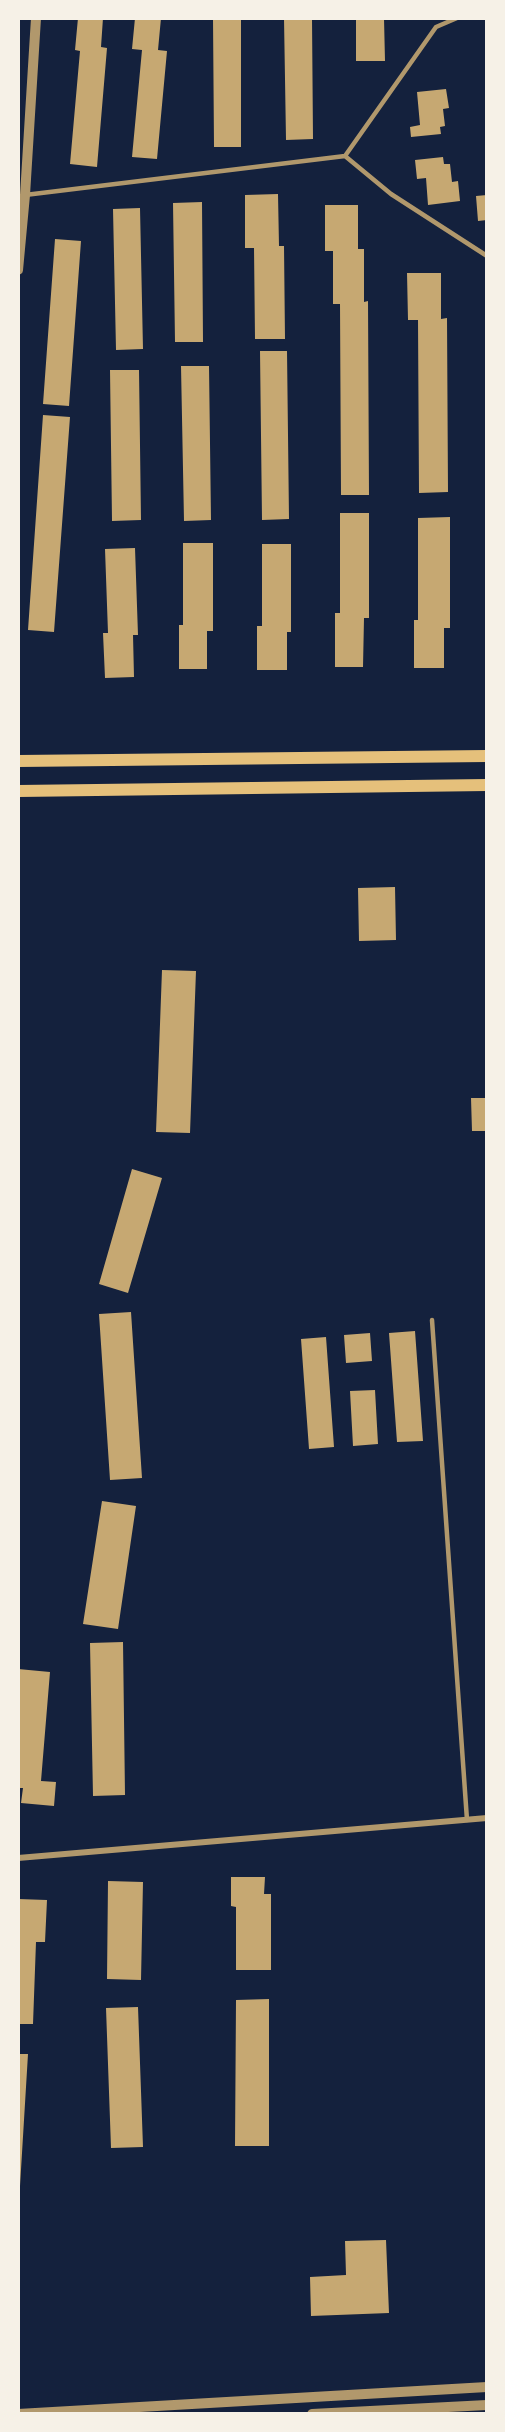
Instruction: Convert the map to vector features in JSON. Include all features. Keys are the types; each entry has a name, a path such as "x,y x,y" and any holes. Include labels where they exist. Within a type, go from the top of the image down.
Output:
{"main road":[{"path":"18,761 487,756"},
{"path":"18,791 487,784"}],"street":[{"path":"18,270 36,18"},
{"path":"18,1858 487,1818"},
{"path":"18,2414 487,2387"},
{"path":"312,2414 487,2404"}],"lane":[{"path":"345,156 436,27 457,18"},
{"path":"25,195 345,156 391,194 487,256"},
{"path":"432,1320 467,1820"}],"building":[{"path":"78,18 103,18 101,47 107,48 97,167 70,164 80,51 75,50"},
{"path":"135,18 161,18 158,50 167,51 157,159 132,157 142,50 132,49"},
{"path":"213,18 241,18 241,147 214,147"},
{"path":"284,18 312,18 313,139 286,140"},
{"path":"356,18 384,18 385,61 356,61"},
{"path":"446,89 449,108 443,109 445,126 440,127 441,134 411,137 410,127 420,125 417,92"},
{"path":"443,157 444,164 450,164 452,182 458,181 460,201 428,205 426,178 417,179 415,160"},
{"path":"278,194 279,246 284,246 285,339 255,339 254,248 245,248 245,195"},
{"path":"487,195 487,220 478,221 476,196"},
{"path":"202,202 203,342 175,342 173,203"},
{"path":"325,205 358,205 358,249 364,249 364,302 368,301 369,495 341,495 340,304 333,304 333,251 325,251"},
{"path":"140,208 143,349 116,350 113,209"},
{"path":"55,239 81,241 69,406 43,404"},
{"path":"407,273 441,273 441,319 447,318 448,492 419,493 418,320 408,320"},
{"path":"260,351 287,351 289,519 262,520"},
{"path":"181,366 209,366 211,520 184,521"},
{"path":"110,370 139,370 141,520 112,521"},
{"path":"43,415 70,417 54,632 28,630"},
{"path":"340,513 369,513 369,618 364,618 363,667 335,667 335,613 340,613"},
{"path":"450,517 450,628 444,628 444,668 414,668 414,620 418,620 418,518"},
{"path":"183,543 213,543 213,631 207,631 207,669 179,669 179,625 183,625"},
{"path":"262,544 291,544 291,632 287,632 287,670 257,670 257,626 262,626"},
{"path":"135,548 138,635 133,635 134,677 105,678 103,633 108,633 105,549"},
{"path":"395,887 396,940 359,941 358,888"},
{"path":"162,970 196,971 190,1133 156,1132"},
{"path":"471,1098 487,1098 487,1131 472,1131"},
{"path":"132,1169 162,1178 128,1293 99,1284"},
{"path":"131,1312 142,1478 110,1480 99,1314"},
{"path":"415,1331 423,1441 397,1442 389,1333"},
{"path":"370,1333 372,1361 346,1363 344,1335"},
{"path":"326,1337 334,1447 309,1449 301,1339"},
{"path":"375,1390 378,1444 353,1446 350,1391"},
{"path":"102,1501 136,1506 118,1629 83,1624"},
{"path":"123,1642 125,1795 93,1796 90,1643"},
{"path":"18,1669 50,1672 41,1781 56,1782 54,1806 21,1803 23,1788 18,1788"},
{"path":"231,1877 265,1877 264,1894 271,1894 271,1970 236,1970 236,1907 231,1906"},
{"path":"108,1881 143,1882 141,1980 107,1979"},
{"path":"18,1899 47,1900 45,1942 36,1942 33,2024 18,2024"},
{"path":"269,1999 269,2146 235,2146 236,2000"},
{"path":"138,2007 143,2147 111,2148 106,2008"},
{"path":"18,2054 28,2054 20,2186 18,2186"},
{"path":"386,2240 389,2313 311,2316 310,2277 346,2275 345,2241"}]}
